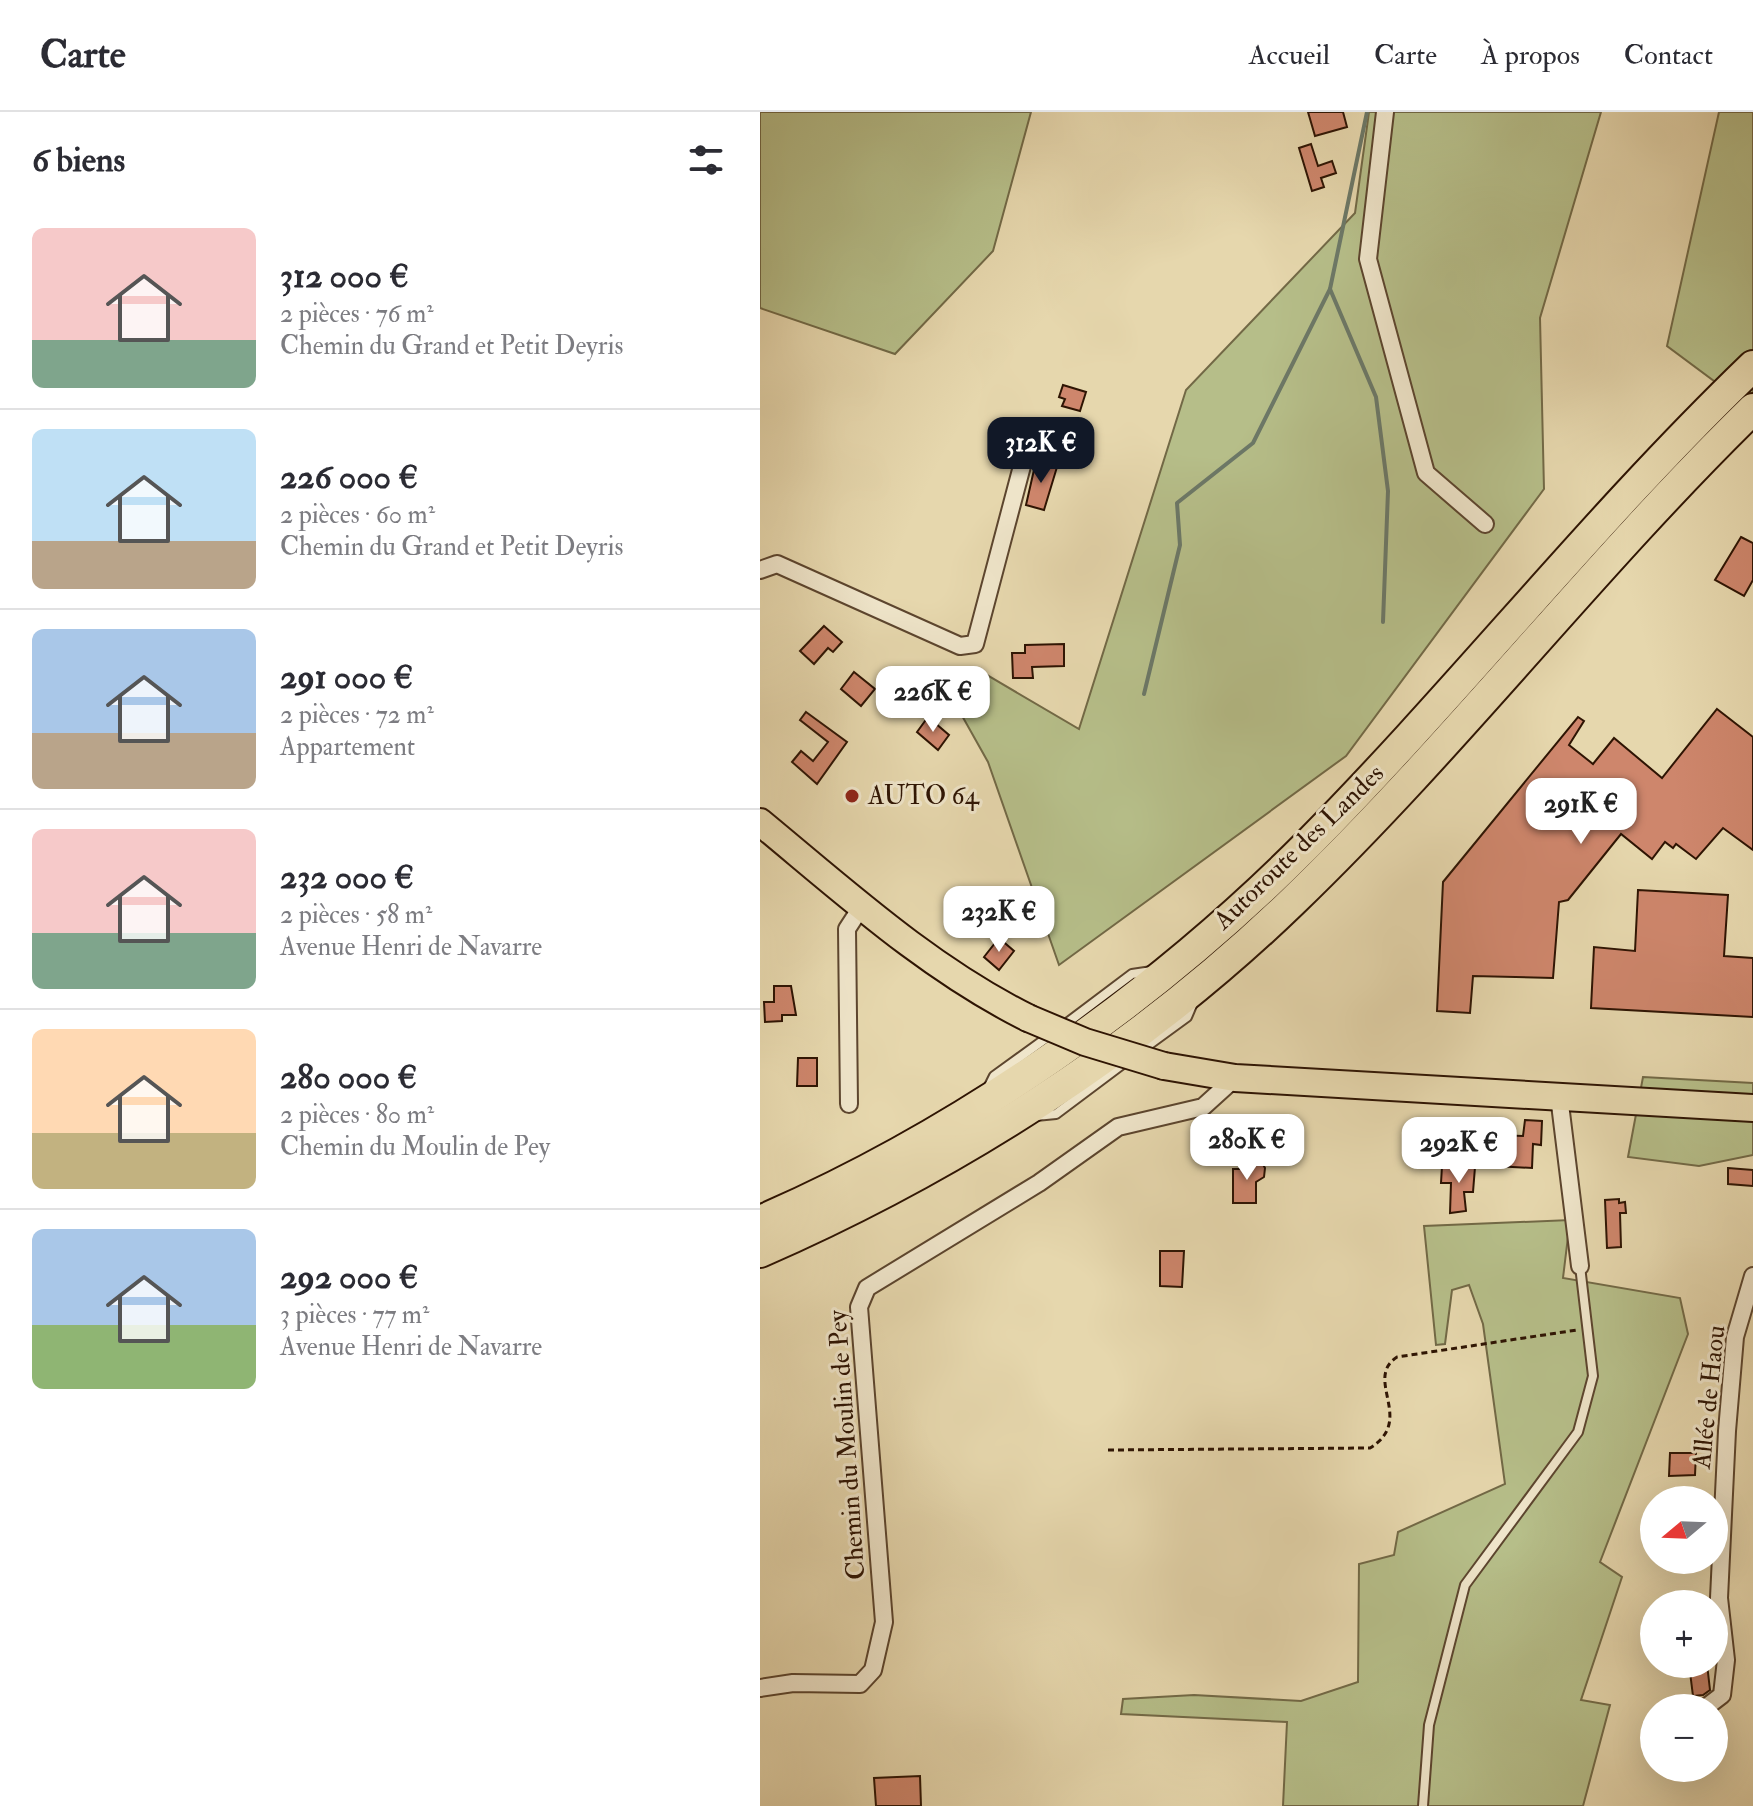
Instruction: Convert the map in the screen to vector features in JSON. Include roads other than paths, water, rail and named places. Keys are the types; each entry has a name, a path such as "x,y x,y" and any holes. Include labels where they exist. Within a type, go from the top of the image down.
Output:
{"highway":[{"name":"Autoroute des Landes","path":"760,1221 829,1191 1029,1074 1172,967 1247,901 1339,812 1602,520 1753,366"},
{"name":"Autoroute des Landes","path":"760,1252 844,1216 1045,1099 1139,1032 1204,979 1291,903 1386,807 1633,531 1753,409"}],"main road":[{"path":"760,822 862,906 962,982 1028,1018 1085,1042 1164,1066 1235,1078 1753,1108"}],"street":[{"path":"1385,112 1380,186 1368,259 1426,473 1485,524"},
{"path":"760,570 777,564 960,646 975,644 1031,432"},
{"path":"849,1104 847,929 862,906"},
{"name":"Chemin du Moulin de Pey","path":"760,1688 793,1683 860,1684 873,1670 884,1622 859,1307 867,1288 1039,1183 1111,1131 1141,1120 1203,1107 1235,1078"},
{"path":"1559,1096 1580,1266"},
{"name":"Allée de Haou","path":"1722,1694 1726,1660 1719,1598 1727,1431 1735,1337 1753,1276"}],"lane":[{"path":"1423,1806 1429,1725 1465,1585 1578,1432 1593,1376 1580,1266"}],"waterway":[{"path":"1367,112 1330,289 1376,397 1388,491 1383,622"},
{"path":"1144,694 1180,545 1177,503 1253,443 1330,289"}],"place":[{"name":"AUTO 64","path":"852,796"}]}
